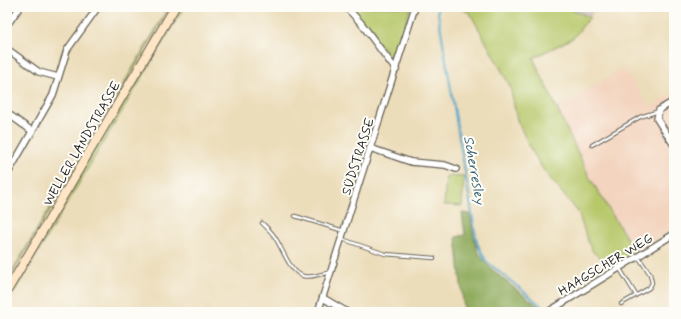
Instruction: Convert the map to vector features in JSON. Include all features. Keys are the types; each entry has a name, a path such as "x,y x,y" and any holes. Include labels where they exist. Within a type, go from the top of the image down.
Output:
{"main road":[{"name":"WELLER LANDSTRASSE","path":"7,290 174,7"}],"street":[{"path":"7,25 20,7"},
{"path":"7,176 53,94 67,50 98,7"},
{"path":"346,7 361,23 396,70"},
{"name":"SÜDSTRASSE","path":"318,312 415,7"},
{"path":"7,49 39,72 58,77"},
{"path":"674,101 659,111 657,119 674,145"},
{"path":"7,113 32,131"},
{"path":"370,148 412,162 445,165 456,169"},
{"name":"HAAGSCHER WEG","path":"548,312 639,258 674,234"},
{"path":"323,298 347,312"}],"lane":[{"path":"592,145 640,117 659,111"},
{"path":"296,216 345,231"},
{"path":"262,223 274,236 285,256 300,275 309,277 326,272 331,273"},
{"path":"342,239 385,254 434,258"},
{"path":"621,304 649,288 652,283 650,274 639,258"},
{"path":"620,269 636,295"}],"shaded area":[{"path":"565,7 596,7 590,17"},
{"path":"623,68 650,107 674,93 674,228 635,252 590,178 557,108"}],"green space":[{"path":"169,7 171,7 7,283 7,280"},
{"path":"178,7 184,7 7,304 7,297"},
{"path":"351,7 411,7 394,57 390,57"},
{"path":"457,7 565,7 590,17 573,38 533,58 590,178 635,252 611,267 593,252 578,212 544,171 530,148 517,120 510,86 470,13"},
{"path":"446,176 464,177 462,206 444,205"},
{"path":"462,213 470,214 475,244 479,253 490,268 542,309 538,312 464,312 456,237 465,235"}],"waterway":[{"name":"Scherresley","path":"437,7 477,243 486,261 544,308"}]}
